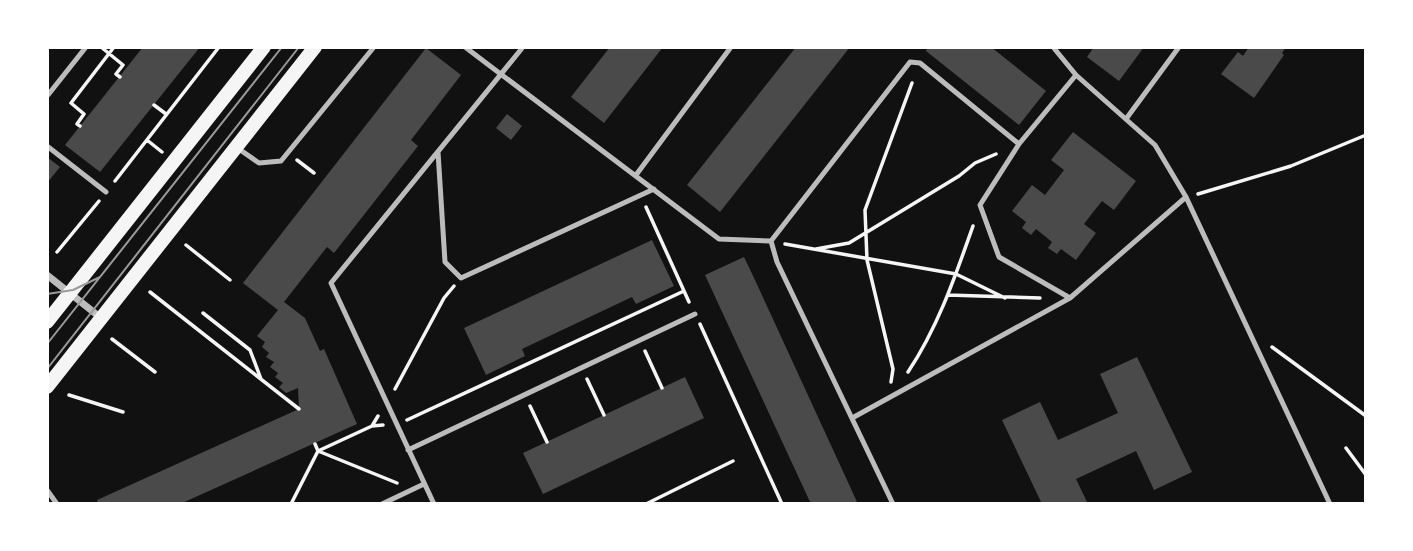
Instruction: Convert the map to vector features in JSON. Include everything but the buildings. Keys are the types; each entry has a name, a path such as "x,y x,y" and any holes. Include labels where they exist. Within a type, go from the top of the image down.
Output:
{"main road":[{"path":"47,322 264,47"},
{"path":"47,387 315,47"}],"street":[{"path":"47,275 102,318"}],"lane":[{"path":"48,96 86,47"},
{"path":"236,147 260,163 281,161 290,154 374,47"},
{"path":"465,47 719,239 771,242"},
{"path":"434,504 331,283 523,47"},
{"path":"636,175 731,47"},
{"path":"1053,47 1076,75 1155,145 1186,197 1330,504"},
{"path":"1126,119 1179,47"},
{"path":"771,242 910,62 920,63 1019,144"},
{"path":"1070,298 999,257 980,205 1019,144 1076,75"},
{"path":"47,146 106,192"},
{"path":"438,152 444,262 461,278 654,189"},
{"path":"854,417 1070,298 1186,197"},
{"path":"771,242 777,262 854,417 893,504"},
{"path":"408,450 695,314"},
{"path":"382,504 424,484"},
{"path":"47,490 57,504"}],"path":[{"path":"100,47 123,65 116,74 120,77"},
{"path":"80,126 77,124 84,114 71,103 114,47"},
{"path":"57,252 219,47"},
{"path":"888,400 893,369 867,260 865,210 920,63"},
{"path":"154,104 166,114"},
{"path":"1186,197 1292,166 1366,135"},
{"path":"814,250 849,243 959,176 975,163 1019,144"},
{"path":"290,154 314,173"},
{"path":"640,194 782,504"},
{"path":"894,394 926,345 948,295 980,205"},
{"path":"771,242 956,274 1005,298"},
{"path":"186,245 230,280"},
{"path":"372,426 387,404 444,298 461,278"},
{"path":"291,504 318,451 372,426 397,425 684,291"},
{"path":"149,292 299,409"},
{"path":"948,295 1070,298"},
{"path":"203,313 250,350 262,381"},
{"path":"1248,329 1366,416"},
{"path":"113,339 155,372"},
{"path":"640,340 663,388"},
{"path":"582,367 604,415"},
{"path":"69,395 123,412"},
{"path":"524,395 547,442"},
{"path":"315,444 318,451 412,489"},
{"path":"1346,448 1366,475"},
{"path":"646,504 733,461"}],"tram line":[{"path":"47,344 282,47"},
{"path":"47,369 299,47"},
{"path":"47,294 73,290 100,277"}]}
